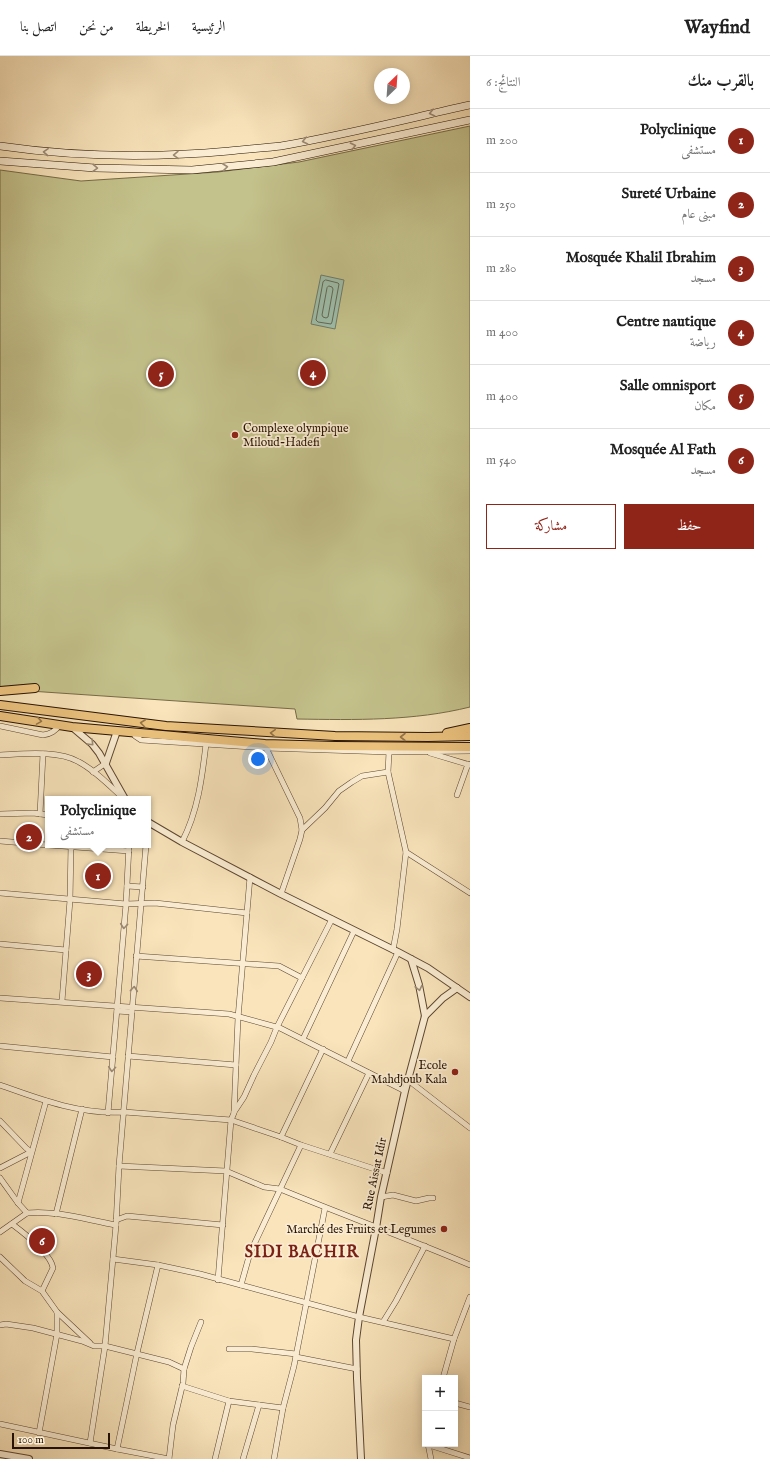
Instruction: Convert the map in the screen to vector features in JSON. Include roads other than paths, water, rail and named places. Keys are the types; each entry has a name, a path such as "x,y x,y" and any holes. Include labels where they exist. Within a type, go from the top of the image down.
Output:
{"highway":[{"path":"0,691 34,688"},
{"path":"0,705 166,726 335,736 470,736"},
{"path":"0,716 72,727 265,744 470,747"},
{"path":"428,737 470,728"}],"main road":[{"path":"0,146 37,152 114,156 189,155 279,146 470,105"},
{"path":"0,161 116,169 192,170 273,162 470,120"},
{"path":"114,156 116,169"}],"street":[{"path":"0,726 43,735 55,731 60,725"},
{"path":"72,727 92,744 106,763 122,796"},
{"path":"94,772 106,763 117,731"},
{"path":"134,732 137,738 141,740 266,748 389,752 470,751"},
{"path":"182,842 190,827 196,805 202,778 206,744"},
{"path":"266,748 300,818 302,830 281,894"},
{"path":"348,1062 396,951 397,929 406,852 388,772 389,752"},
{"path":"425,752 469,765 457,796"},
{"path":"40,814 42,754"},
{"path":"0,755 42,754 66,757 78,761 94,772 121,796"},
{"path":"302,830 325,808 339,791 352,782 362,776 388,772"},
{"path":"0,814 45,815"},
{"path":"151,824 182,842 281,894 428,968 470,997"},
{"path":"0,841 45,845"},
{"path":"62,1001 70,900 71,848"},
{"path":"94,848 129,851 126,904 108,1113"},
{"path":"90,1443 105,1346 146,848"},
{"path":"406,852 470,893"},
{"path":"234,1113 238,1016 250,877"},
{"path":"126,886 143,887"},
{"path":"0,893 126,904 155,903 247,913"},
{"path":"218,1280 231,1120 244,1097 277,1027 332,919"},
{"path":"303,1039 354,931"},
{"path":"0,944 66,950"},
{"path":"136,956 279,966 302,978"},
{"path":"411,960 419,985 425,1016"},
{"path":"425,1016 443,998 457,988"},
{"path":"0,998 62,1001 117,1008 229,1014 238,1016 277,1027 405,1091"},
{"name":"Rue Aissat Idir","path":"361,1459 356,1369 356,1340 359,1317 381,1197 405,1091 425,1016"},
{"path":"0,1046 113,1057"},
{"path":"281,1137 323,1049"},
{"path":"128,1056 236,1065"},
{"path":"330,1154 369,1072"},
{"path":"408,1080 470,1128"},
{"path":"0,1085 46,1101 108,1113 124,1112 231,1120 387,1173"},
{"path":"18,1203 46,1101"},
{"path":"56,1214 82,1109"},
{"path":"0,1121 31,1152"},
{"path":"241,1285 250,1253 301,1145"},
{"path":"0,1168 31,1152"},
{"path":"119,1166 226,1171 264,1187 280,1190 470,1265"},
{"path":"0,1178 27,1213"},
{"path":"381,1197 392,1195 416,1201 433,1198"},
{"path":"274,1459 283,1408 296,1355 325,1208"},
{"path":"0,1232 27,1213 40,1211 116,1223 127,1216 223,1225"},
{"path":"12,1224 48,1257 52,1264 53,1268 42,1291"},
{"path":"383,1322 425,1246"},
{"path":"0,1256 25,1281 42,1291 57,1312 94,1346"},
{"path":"113,1259 158,1265 200,1274 359,1317 454,1340"},
{"path":"116,1449 158,1265"},
{"path":"444,1375 454,1340 470,1297"},
{"path":"38,1433 57,1334 57,1312"},
{"path":"0,1424 169,1459 173,1425 182,1386 184,1369 201,1322"},
{"path":"0,1325 6,1324 33,1328 82,1341 94,1346 105,1346 169,1362 184,1369"},
{"path":"229,1349 252,1349 296,1355 356,1369"},
{"path":"182,1386 229,1401 283,1408"},
{"path":"215,1459 229,1401"},
{"path":"458,1404 470,1407"},
{"path":"244,1459 259,1405"},
{"path":"429,1447 431,1459"},
{"path":"436,1447 461,1457 470,1458"},
{"path":"0,1454 29,1459"}],"water":[{"path":"321,275 344,280 335,329 311,324"}],"place":[{"name":"Centre nautique","path":"313,373"},
{"name":"Salle omnisport","path":"161,374"},
{"name":"Complexe olympique Miloud-Hadefi","path":"235,435"},
{"name":"Sureté Urbaine","path":"29,837"},
{"name":"Polyclinique","path":"98,876"},
{"name":"Mosquée Khalil Ibrahim","path":"89,974"},
{"name":"Ecole Mahdjoub Kala","path":"455,1072"},
{"name":"Marché des Fruits et Legumes","path":"444,1229"},
{"name":"Mosquée Al Fath","path":"42,1241"}],"district":[{"name":"SIDI BACHIR","path":"302,1253"}]}
